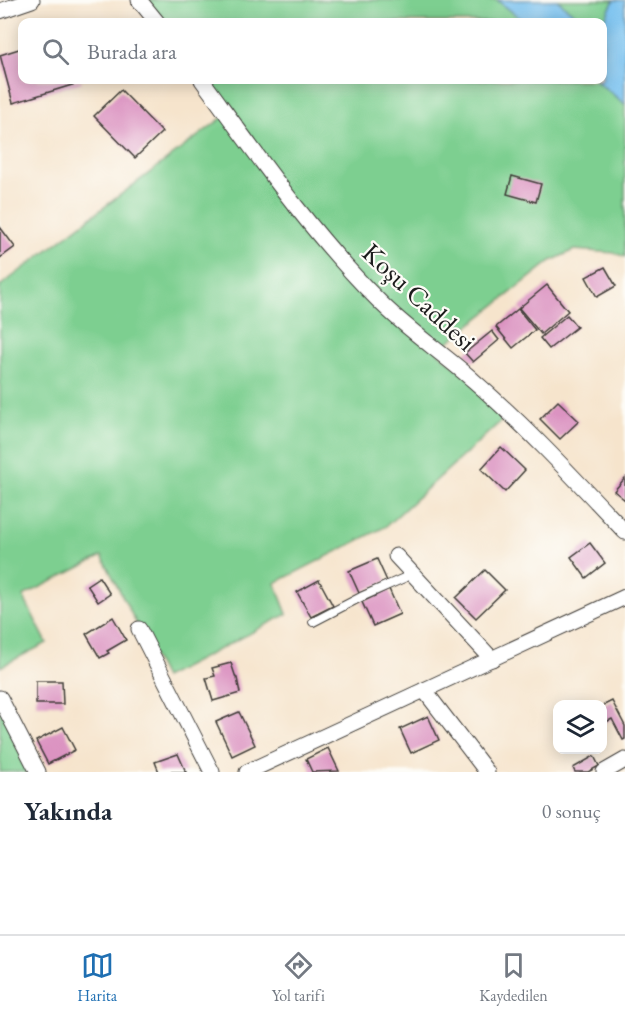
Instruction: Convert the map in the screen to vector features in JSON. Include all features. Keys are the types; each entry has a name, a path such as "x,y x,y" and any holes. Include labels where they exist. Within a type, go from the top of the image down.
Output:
{"street":[{"path":"0,10 32,0"},
{"path":"139,0 154,18"},
{"name":"Koşu Caddesi","path":"205,84 306,220 370,292 410,330 471,378 510,413 625,532"},
{"path":"396,556 492,659"},
{"path":"247,772 625,597"},
{"path":"139,629 212,772"},
{"path":"424,690 487,772"},
{"path":"0,698 38,772"},
{"path":"604,772 625,760"}],"lane":[{"path":"313,622 413,574"}],"green space":[{"path":"139,0 497,0 520,18 154,18"},
{"path":"557,0 614,0 605,18 579,18"},
{"path":"205,84 600,84 625,104 625,257 615,253 574,250 551,261 437,351 510,413 385,527 275,583 287,614 164,678 102,556 23,596 47,643 0,667 0,286 227,114"},
{"path":"0,698 38,772 0,772"}],"water":[{"path":"497,0 557,0 579,18 520,18"},
{"path":"614,0 625,0 625,104 600,84 607,84 605,18"}],"building":[{"path":"18,49 18,84 75,84 13,103 0,55"},
{"path":"121,90 162,132 135,158 94,116"},
{"path":"512,176 541,184 536,202 507,194"},
{"path":"0,227 15,247 0,258"},
{"path":"605,267 616,286 597,297 586,277"},
{"path":"547,285 568,311 541,334 519,308"},
{"path":"518,309 535,330 513,348 496,327"},
{"path":"567,315 577,327 549,349 540,338"},
{"path":"492,331 499,340 473,362 465,353"},
{"path":"558,401 579,421 560,439 540,419"},
{"path":"501,447 525,470 505,492 481,469"},
{"path":"625,478 625,500 614,491"},
{"path":"590,543 605,563 586,578 571,557"},
{"path":"377,559 387,581 359,593 349,571"},
{"path":"485,570 505,590 476,618 456,598"},
{"path":"99,577 110,594 98,602 87,585"},
{"path":"319,580 333,606 311,617 297,592"},
{"path":"389,589 400,614 373,626 362,602"},
{"path":"113,617 126,640 100,658 86,634"},
{"path":"231,663 240,693 213,701 206,678 215,676 212,668"},
{"path":"36,681 62,681 63,704 36,704"},
{"path":"612,701 625,726 625,739 623,740 612,719 607,722 607,704"},
{"path":"239,712 255,745 232,756 216,722"},
{"path":"428,716 439,740 411,753 400,729"},
{"path":"63,727 75,750 48,764 36,741"},
{"path":"328,748 339,771 312,772 306,759"},
{"path":"178,754 186,772 159,772 155,762"},
{"path":"594,756 599,766 588,772 575,772 573,768"}]}
